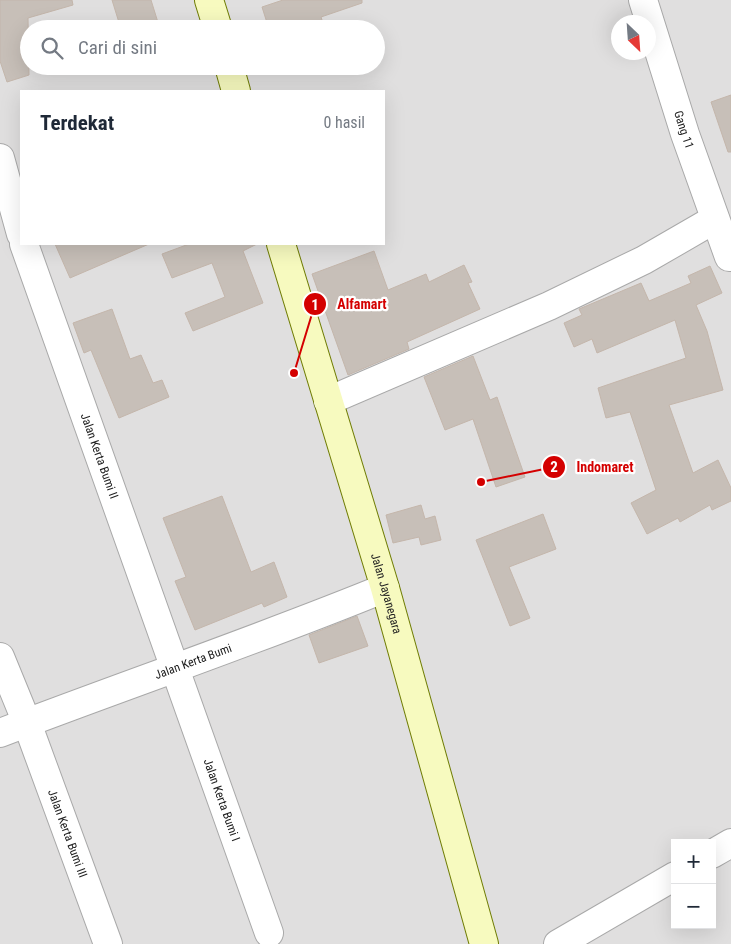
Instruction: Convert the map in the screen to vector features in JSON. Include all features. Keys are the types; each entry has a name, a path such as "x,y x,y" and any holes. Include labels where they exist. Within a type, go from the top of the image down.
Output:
{"street":[{"path":"209,0 215,20"},
{"name":"Gang 11","path":"643,0 715,218 731,257"},
{"path":"232,75 236,90"},
{"path":"0,158 20,230"},
{"path":"328,402 549,306 644,260 715,218"},
{"name":"Jalan Kerta Bumi II","path":"24,245 176,667"},
{"name":"Jalan Jayanegara","path":"281,245 385,588 484,944"},
{"name":"Jalan Kerta Bumi","path":"0,734 176,667 267,636 385,588"},
{"name":"Jalan Kerta Bumi III","path":"0,657 27,723 108,944"},
{"name":"Jalan Kerta Bumi I","path":"176,667 269,933"},
{"path":"716,852 731,843"},
{"path":"558,944 590,936 671,879"}],"shaded area":[{"path":"0,0 731,0 731,944 0,944"}],"building":[{"path":"0,0 72,0 73,5 28,18 28,20 20,20 20,75 29,75 7,82 0,61"},
{"path":"112,0 151,0 157,20 118,20"},
{"path":"283,0 362,0 362,3 321,17 322,20 266,20 262,7"},
{"path":"731,95 731,152 728,152 711,102"},
{"path":"55,245 147,245 70,278"},
{"path":"186,245 255,245 243,251 263,303 193,331 185,313 225,297 212,263 172,278 162,254"},
{"path":"374,251 388,290 426,274 429,282 464,265 472,282 468,283 480,309 407,342 409,349 348,375 312,274"},
{"path":"710,266 722,293 696,305 707,331 723,390 669,405 693,473 718,460 731,488 731,501 712,510 710,505 680,522 678,518 647,534 631,503 656,490 630,412 606,418 598,388 686,358 675,320 597,353 592,339 574,347 564,323 582,315 579,309 641,283 649,301 691,283 688,276"},
{"path":"112,309 130,359 141,355 153,383 162,380 169,397 119,418 91,350 84,353 73,323"},
{"path":"473,356 490,400 497,397 525,477 496,487 473,419 445,430 424,377"},
{"path":"222,496 251,572 274,562 287,597 264,607 262,603 195,630 175,581 186,577 163,518"},
{"path":"421,505 425,519 435,516 441,540 421,545 419,537 393,543 386,515"},
{"path":"543,514 556,549 509,567 530,618 510,626 476,540"},
{"path":"357,616 368,646 319,663 309,635"}],"place":[{"name":"Alfamart","path":"294,373"},
{"name":"Indomaret","path":"481,482"}]}
